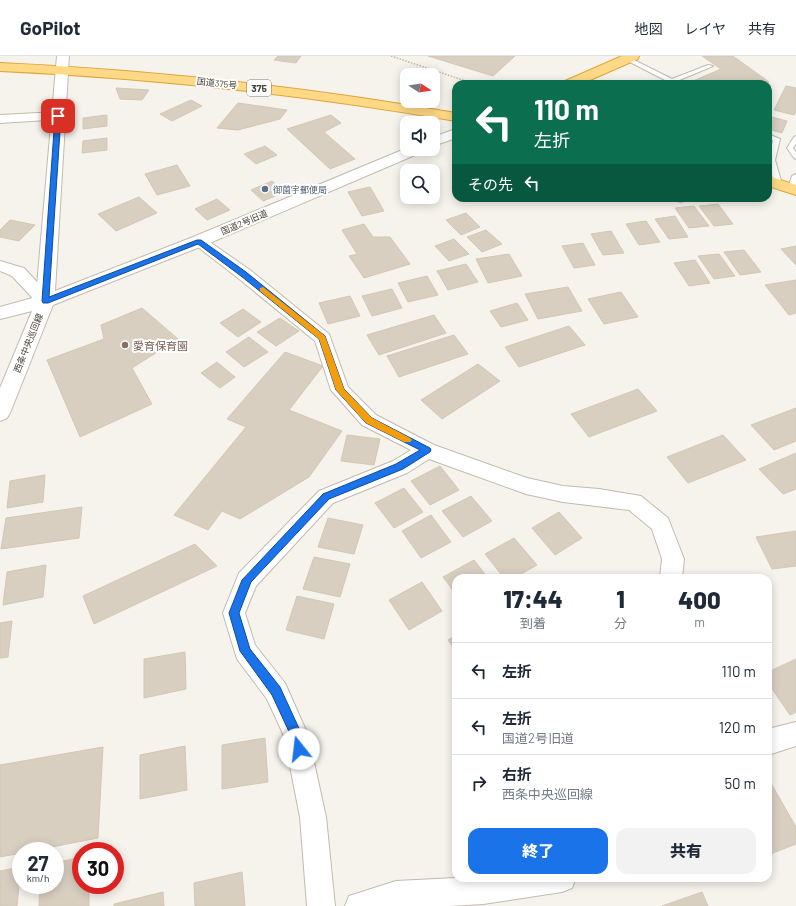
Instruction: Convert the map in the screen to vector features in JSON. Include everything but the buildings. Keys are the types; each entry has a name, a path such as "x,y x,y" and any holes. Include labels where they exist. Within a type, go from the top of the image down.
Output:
{"highway":[{"name":"国道375号","path":"0,56 62,61 232,84 385,105 452,117"},
{"path":"579,80 631,57"},
{"name":"国道375号","path":"0,67 62,61 125,62 215,71 400,96"},
{"path":"440,103 452,105"}],"street":[{"name":"西条中央巡回線","path":"0,413 45,301 62,61"},
{"path":"0,119 58,116"},
{"path":"440,139 452,135"},
{"name":"国道2号旧道","path":"0,313 45,301 199,241 400,156"},
{"path":"199,241 244,274 323,338 340,390 369,420 427,450 526,486 563,494 634,502 661,524 673,559 671,574"},
{"path":"0,266 18,272 45,301"},
{"path":"321,906 313,816 296,735 276,691 246,651 234,613 247,580 326,497 400,467 427,450"},
{"path":"772,741 796,734"},
{"path":"359,906 396,895 483,890 536,882"}],"lane":[{"path":"631,57 670,80"},
{"path":"675,80 710,66"},
{"path":"772,138 776,139 772,160 785,188"},
{"path":"796,138 790,148 796,157"}],"path":[{"path":"391,56 463,80"}],"slow traffic":[{"path":"263,290 323,338 340,390 369,420 407,440"}],"place":[{"name":"御薗宇郵便局","path":"265,189"},
{"name":"愛育保育園","path":"125,345"}],"route":[{"path":"58,116 45,301 199,241 244,274 323,338 340,390 369,420 427,450 400,467 326,497 247,580 234,613 246,651 276,691 296,735 299,749"}]}
